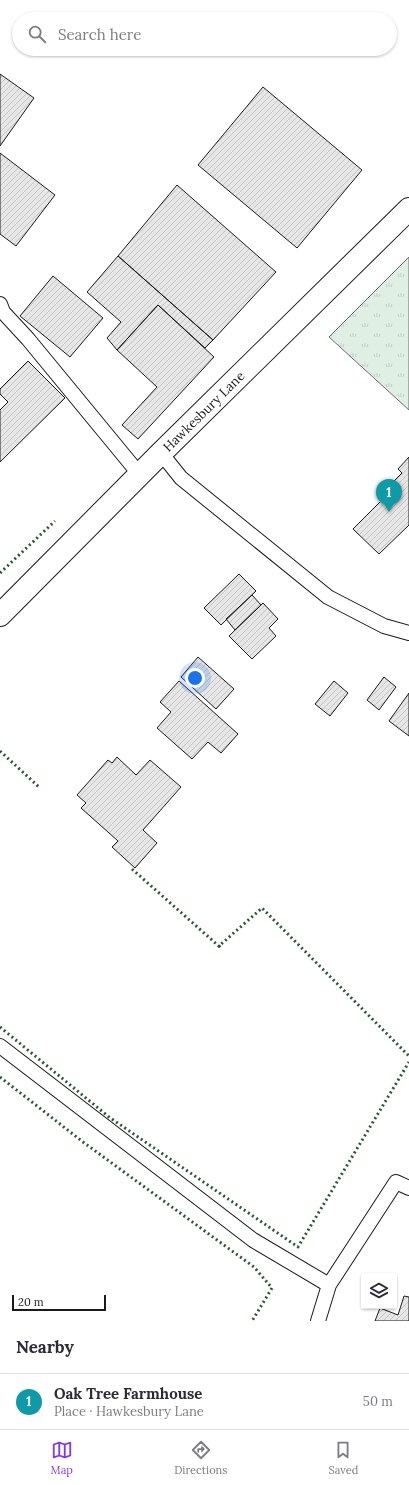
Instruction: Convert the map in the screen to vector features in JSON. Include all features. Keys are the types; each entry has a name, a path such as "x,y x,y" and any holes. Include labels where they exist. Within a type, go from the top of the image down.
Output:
{"main road":[{"name":"Hawkesbury Lane","path":"0,615 161,453 409,209"}],"lane":[{"path":"0,304 4,312 140,475"},
{"path":"161,453 181,478 328,597 384,626 409,633"},
{"path":"0,1046 253,1240 329,1285"},
{"path":"318,1321 329,1285 396,1182 409,1188"}],"green space":[{"path":"409,257 409,410 329,337"}],"building":[{"path":"0,74 34,98 0,146"},
{"path":"263,87 362,170 297,248 198,165"},
{"path":"0,153 55,195 16,246 0,234"},
{"path":"177,185 276,272 213,340 118,256"},
{"path":"118,256 213,340 205,348 158,305 117,350 107,338 121,322 87,292"},
{"path":"53,276 103,318 70,357 20,316"},
{"path":"158,305 214,357 138,439 122,425 157,387 117,350"},
{"path":"28,361 65,398 0,462 0,410 8,402 0,394 0,389"},
{"path":"409,457 409,525 379,554 353,529 382,500 379,496 402,473 398,469"},
{"path":"239,574 256,591 221,625 204,608"},
{"path":"252,595 261,605 235,630 226,619"},
{"path":"263,603 278,619 269,628 276,636 252,659 229,636"},
{"path":"198,657 234,689 216,709 181,677"},
{"path":"384,677 396,687 379,710 367,700"},
{"path":"179,681 238,734 221,753 208,742 192,759 157,728 171,712 160,702"},
{"path":"334,681 348,693 330,716 315,704"},
{"path":"409,693 409,736 389,721"},
{"path":"117,757 136,775 150,760 181,787 143,830 157,843 135,868 112,847 118,841 81,808 86,803 77,795 108,760 112,763"},
{"path":"404,1296 409,1297 409,1321 375,1321 380,1309 398,1315"}],"hedge":[{"path":"0,573 55,521"},
{"path":"0,751 40,788"},
{"path":"132,869 221,948 219,946 262,908 409,1056"},
{"path":"0,1027 109,1117 298,1247 409,1062"},
{"path":"0,1077 83,1142 254,1267 272,1288 252,1321"}],"place":[{"name":"Oak Tree Farmhouse","path":"389,512"}]}
